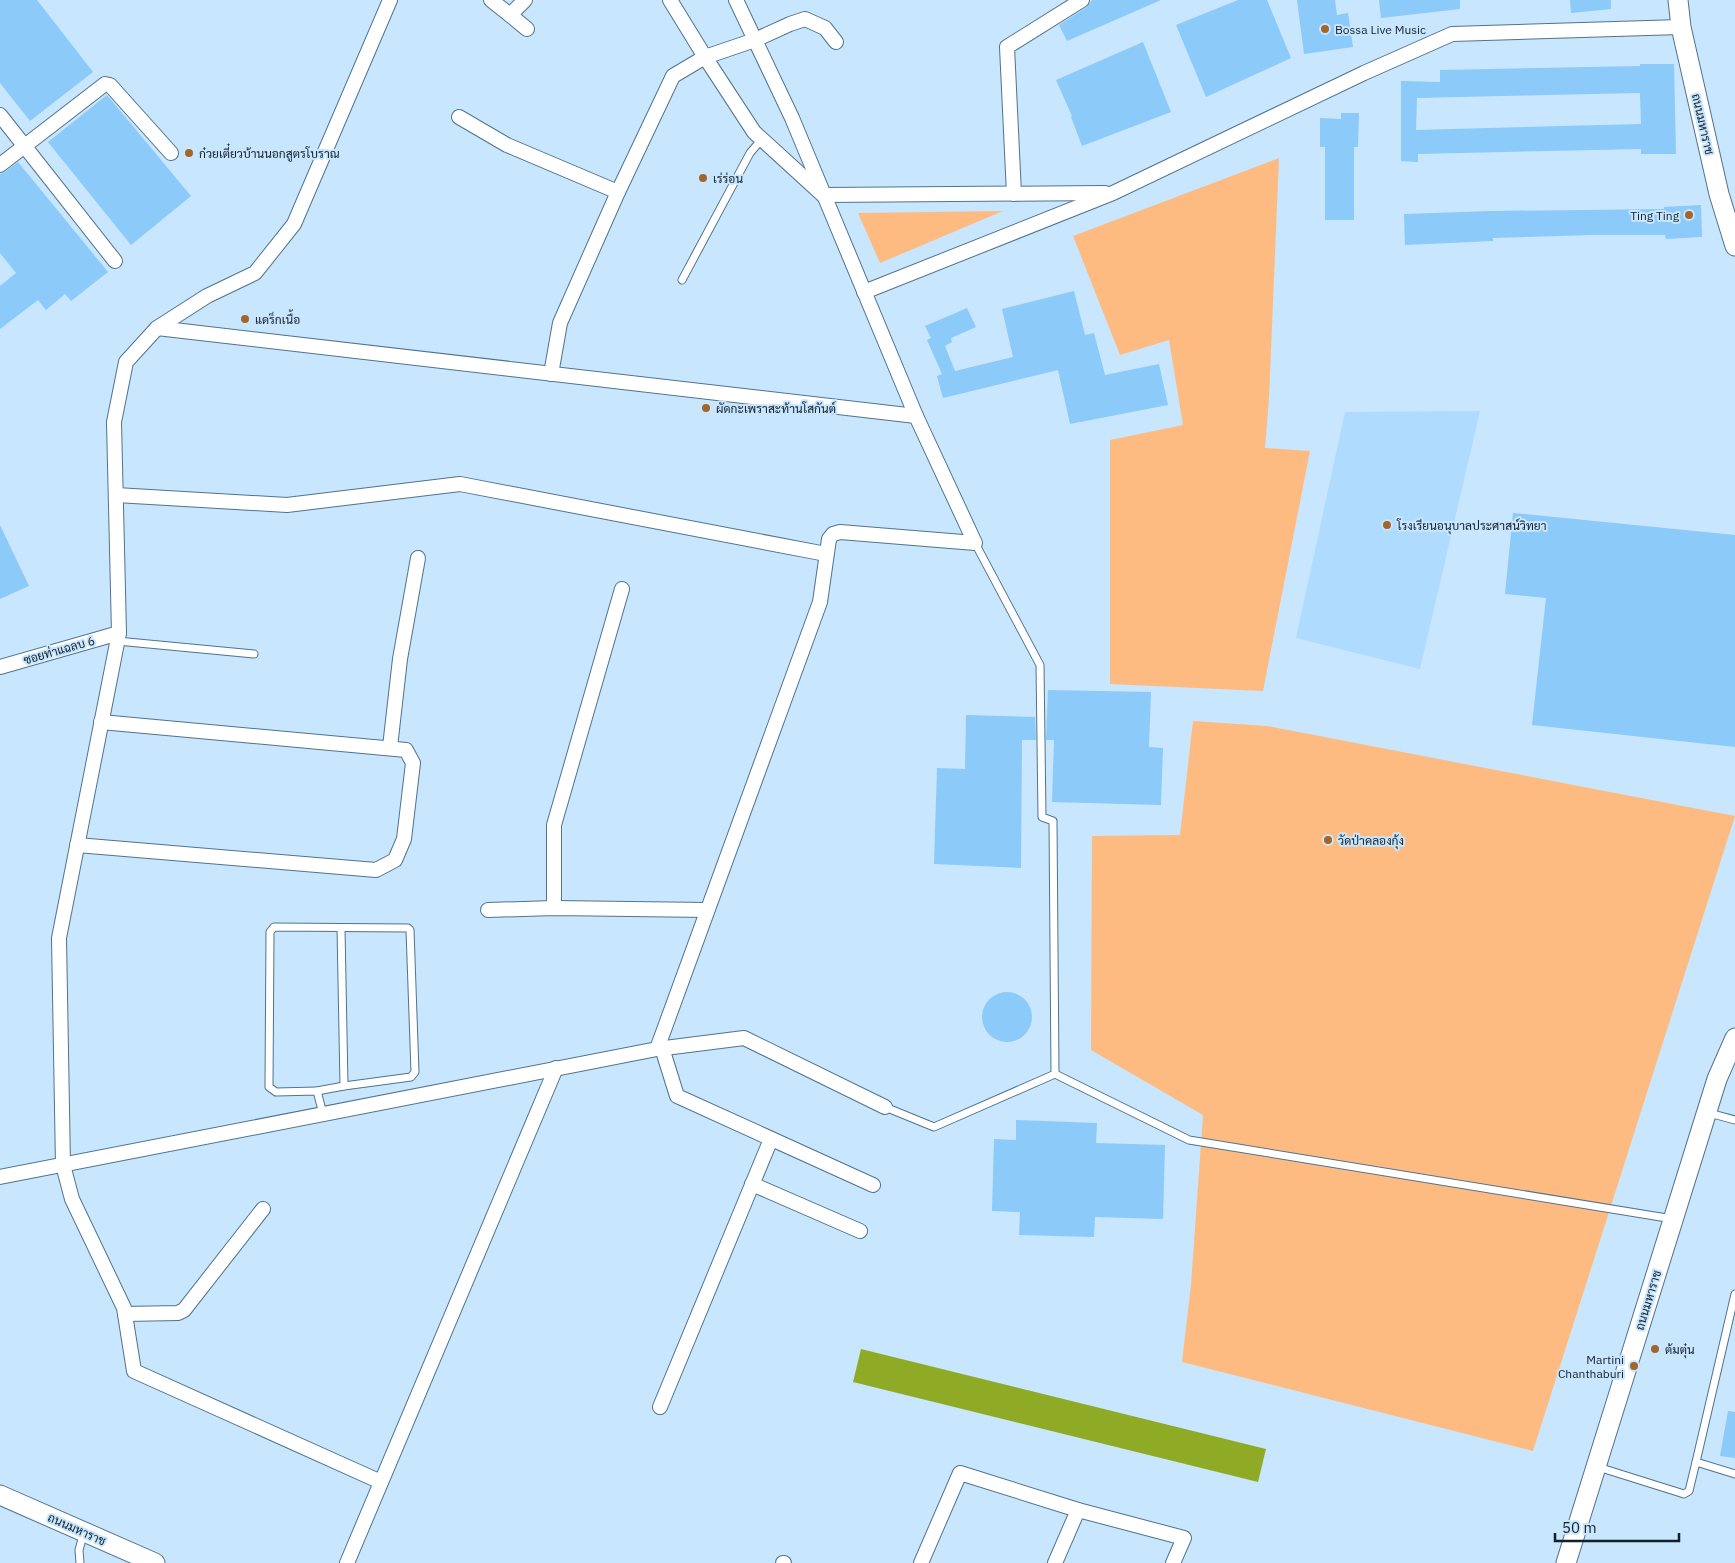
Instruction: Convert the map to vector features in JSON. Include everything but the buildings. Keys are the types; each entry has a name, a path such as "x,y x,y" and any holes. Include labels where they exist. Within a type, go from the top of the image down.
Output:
{"street":[{"path":"381,1482 134,1371 124,1308 72,1199 64,1165 58,938 118,637 114,422 126,362 157,328 207,296 255,273 294,224 390,0"},
{"path":"491,0 528,29"},
{"path":"510,15 526,0"},
{"path":"670,0 754,132 823,195 1113,193"},
{"path":"736,0 792,118 916,416 975,543 840,532 833,534 829,539 820,602 707,910 660,1048 678,1096 873,1185"},
{"path":"1014,194 1006,47 1082,0"},
{"name":"ถนนมหาราช","path":"1678,0 1681,27 1718,194 1734,237"},
{"path":"551,374 560,323 618,192 673,76 705,57 755,40 805,19 825,28 836,42"},
{"path":"864,292 1113,193 1364,73 1452,34 1681,27"},
{"path":"0,165 100,87 107,84 110,85 171,153"},
{"path":"0,115 115,261"},
{"path":"459,117 507,144 618,192"},
{"path":"157,328 916,416"},
{"path":"116,495 287,506 460,484 826,554"},
{"path":"390,747 400,659 418,558"},
{"path":"554,908 554,825 622,589"},
{"name":"ซอยท่าแฉลบ 6","path":"0,667 118,637"},
{"path":"77,846 376,870 395,860 404,840 413,763 406,750 390,747 101,722"},
{"path":"488,910 554,908 707,910"},
{"path":"0,1177 660,1048 744,1038 885,1107"},
{"name":"ถนนมหาราช","path":"1566,1563 1716,1079 1735,1038"},
{"path":"347,1563 556,1068"},
{"path":"660,1406 771,1138"},
{"path":"752,1184 860,1231"},
{"path":"126,1314 178,1313 184,1310 263,1209"},
{"path":"921,1563 960,1473 1078,1510 1184,1538 1173,1563"},
{"name":"ถนนมหาราช","path":"0,1495 149,1562"},
{"path":"1055,1563 1078,1510"}],"lane":[{"path":"682,280 750,153 762,139"},
{"path":"975,543 1040,665 1042,817 1053,821 1055,1074"},
{"path":"118,637 254,654"},
{"path":"274,927 409,928 411,933 416,1067 414,1076 411,1078 344,1086 317,1091 276,1092 269,1087 270,932 274,927"},
{"path":"341,928 344,1086"},
{"path":"885,1107 934,1127 1055,1074"},
{"path":"1055,1074 1188,1140 1673,1219"},
{"path":"317,1091 323,1114"},
{"path":"1706,1112 1735,1120"},
{"path":"1596,1466 1684,1494 1689,1491 1735,1294"},
{"path":"1696,1462 1735,1474"},
{"path":"80,1563 79,1550 84,1532"}],"shaded area":[{"path":"1279,158 1269,398 1265,448 1310,451 1263,691 1110,684 1110,440 1183,425 1169,340 1120,355 1073,236"},
{"path":"1003,211 880,263 858,213"},
{"name":"โรงเรียนอนุบาลประศาสน์วิทยา","path":"1480,411 1420,669 1296,638 1345,412"},
{"path":"1193,721 1267,726 1735,816 1533,1451 1182,1362 1191,1285 1203,1115 1091,1050 1092,836 1180,835"},
{"path":"861,1349 1266,1449 1258,1482 853,1382"}],"place":[{"name":"Bossa Live Music","path":"1325,29"},
{"name":"ก๋วยเตี๋ยวบ้านนอกสูตรโบราณ","path":"189,153"},
{"name":"เร่ร่อน","path":"703,178"},
{"name":"Ting Ting","path":"1689,215"},
{"name":"แดร็กเนื้อ","path":"245,319"},
{"name":"ผัดกะเพราสะท้านโสกันต์","path":"706,408"},
{"name":"โรงเรียนอนุบาลประศาสน์วิทยา","path":"1387,525"},
{"name":"วัดป่าคลองกุ้ง","path":"1328,840"},
{"name":"ต้มตุ๋น","path":"1655,1349"},
{"name":"Martini Chanthaburi","path":"1634,1366"}]}
